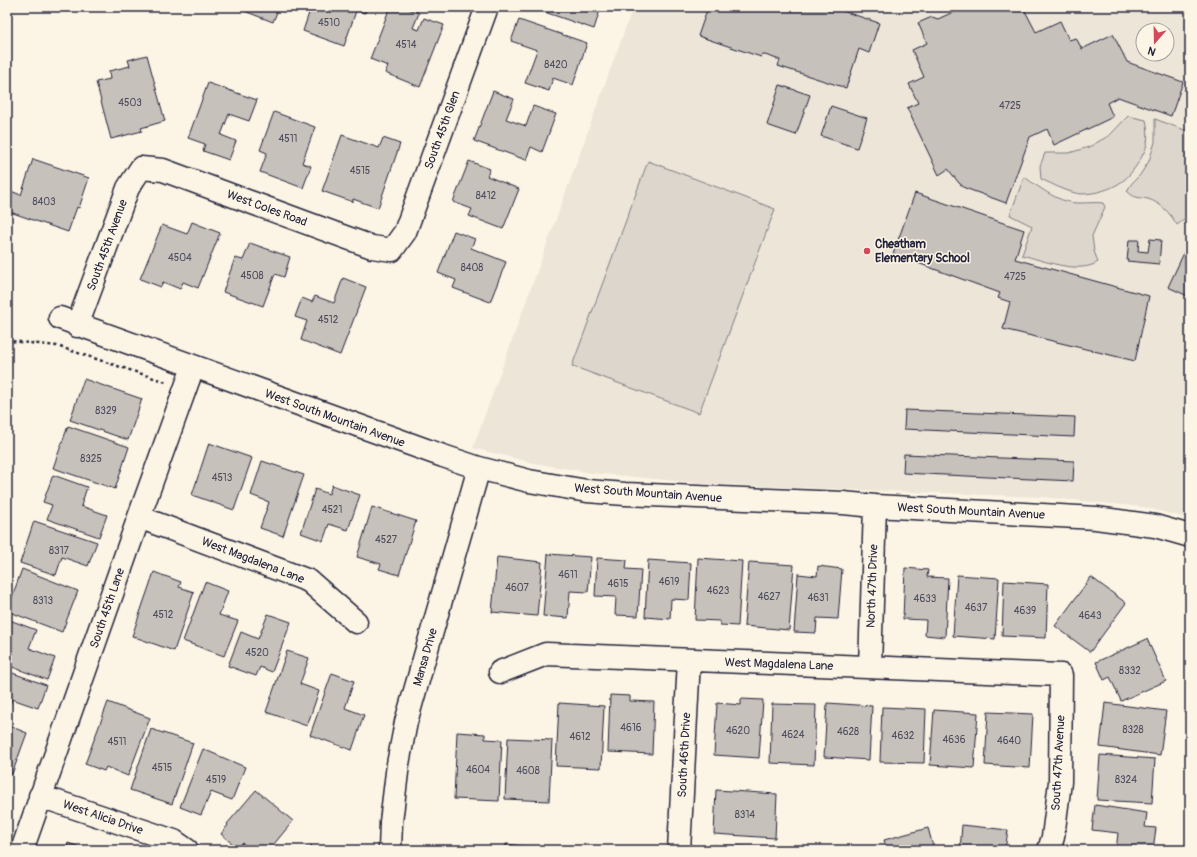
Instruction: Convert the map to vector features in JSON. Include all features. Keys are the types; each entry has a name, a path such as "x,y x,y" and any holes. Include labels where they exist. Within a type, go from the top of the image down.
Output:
{"street":[{"name":"South 45th Glen","path":"392,250 405,232 487,7"},
{"name":"West Coles Road","path":"141,168 163,170 372,247 392,250"},
{"name":"South 45th Avenue","path":"68,322 128,188 141,168"},
{"name":"West South Mountain Avenue","path":"68,322 442,456 479,468 529,481 587,491 625,494 843,502 875,506 1096,518 1155,526 1190,536"},
{"name":"South 45th Lane","path":"22,850 192,366"},
{"name":"Mansa Drive","path":"390,850 391,822 398,764 406,722 479,468"},
{"name":"North 47th Drive","path":"870,667 875,506"},
{"name":"West Magdalena Lane","path":"139,517 309,581 356,622"},
{"name":"West Magdalena Lane","path":"500,672 546,654 1061,675"},
{"name":"South 46th Drive","path":"679,850 688,660"},
{"name":"South 47th Avenue","path":"1049,850 1053,837 1060,782 1061,675"},
{"name":"West Alicia Drive","path":"40,796 174,841 187,850"}],"path":[{"path":"7,339 57,346 168,382 192,366"}],"shaded area":[{"name":"Cheatham Elementary School","path":"633,7 1190,7 1190,519 1144,507 1041,497 709,484 592,473 534,463 473,448"},
{"path":"1128,116 1146,120 1148,138 1146,148 1141,158 1131,173 1120,183 1104,190 1081,194 1066,190 1041,179 1040,166 1045,153 1069,153 1089,147 1110,135"},
{"path":"1155,119 1190,132 1190,215 1177,225 1171,216 1157,203 1148,199 1135,197 1127,191 1149,161 1155,142"},
{"path":"648,161 775,209 699,413 572,366"},
{"path":"1024,177 1065,201 1073,203 1103,203 1105,207 1092,236 1094,251 1098,262 1090,266 1071,267 1022,255 1032,226 1010,215"}],"building":[{"path":"234,7 279,7 273,22"},
{"path":"311,7 367,7 365,13 356,11 344,46 303,31"},
{"path":"390,7 404,7 419,13 413,28 419,30 424,18 444,25 420,87 385,73 388,66 370,59"},
{"path":"530,7 601,7 594,29"},
{"path":"708,7 831,7 879,23 869,53 859,49 846,88 778,66 780,60 762,54 761,57 698,36"},
{"path":"964,7 1023,7 1036,32 1060,21 1069,40 1076,38 1082,49 1113,34 1127,62 1183,82 1171,116 1118,97 1107,103 1113,117 1054,145 1047,129 1030,137 1006,203 965,188 948,169 939,175 907,108 918,103 909,84 924,77 912,50 927,43 918,23 932,17 938,19"},
{"path":"519,20 587,43 573,85 553,78 549,91 525,83 537,50 511,41"},
{"path":"147,55 165,121 141,128 142,131 111,139 96,82 110,79 109,71 130,66 128,60"},
{"path":"208,83 257,100 249,121 229,114 221,135 236,141 229,160 203,151 205,144 188,138"},
{"path":"780,85 810,95 796,135 767,125"},
{"path":"493,91 514,99 506,119 526,126 533,106 556,114 542,152 531,147 526,160 474,141"},
{"path":"831,106 867,118 857,148 821,136"},
{"path":"274,112 315,127 302,163 311,166 303,188 260,172 267,153 260,150"},
{"path":"342,135 379,148 383,138 400,144 378,208 353,199 353,202 322,191"},
{"path":"33,159 89,178 79,208 77,207 68,232 7,211 8,190 21,195"},
{"path":"469,161 490,169 487,176 519,189 503,229 469,216 472,209 453,202"},
{"path":"915,193 1024,230 1015,259 1149,296 1135,361 1003,329 1010,302 998,298 1000,293 893,254"},
{"path":"192,222 220,233 198,288 183,282 180,289 163,282 161,287 140,279 162,225 187,234"},
{"path":"454,231 475,239 471,248 506,262 490,302 453,288 456,280 438,273"},
{"path":"1150,239 1161,240 1159,264 1127,261 1129,240 1139,240 1138,251 1148,252"},
{"path":"1190,240 1190,297 1168,287"},
{"path":"250,243 290,257 284,277 275,274 263,306 223,292 235,258 243,260"},
{"path":"343,278 366,287 340,355 301,340 307,321 295,317 302,298 312,302 315,296 334,303"},
{"path":"84,379 142,399 128,440 70,420"},
{"path":"905,410 1075,417 1074,437 904,429"},
{"path":"68,426 129,447 115,489 53,468"},
{"path":"209,443 252,458 234,510 192,495"},
{"path":"904,454 1074,461 1073,481 903,473"},
{"path":"262,461 304,475 283,536 260,528 269,502 251,495"},
{"path":"53,475 87,487 81,506 107,515 99,537 47,519 52,505 43,502"},
{"path":"332,485 360,495 348,530 329,524 323,541 301,533 315,489 329,494"},
{"path":"372,507 416,521 399,575 379,569 381,564 357,557"},
{"path":"34,521 97,542 88,566 62,557 56,575 20,563"},
{"path":"548,554 591,557 588,592 570,591 568,618 543,616"},
{"path":"497,557 542,562 537,616 492,612"},
{"path":"597,558 627,560 626,569 641,570 638,616 615,615 616,597 595,596"},
{"path":"698,558 742,561 738,626 720,625 720,621 695,620"},
{"path":"648,560 691,563 689,600 671,599 670,619 645,617"},
{"path":"749,562 794,565 789,630 744,626"},
{"path":"818,566 842,569 838,619 817,618 816,633 794,632 798,574 817,576"},
{"path":"905,568 928,570 927,577 948,578 945,637 925,635 926,620 903,619"},
{"path":"22,569 78,591 62,632 7,611"},
{"path":"154,572 181,582 179,587 194,592 174,651 132,636"},
{"path":"957,575 999,578 995,639 953,636"},
{"path":"1091,577 1126,603 1090,652 1055,626"},
{"path":"1004,581 1048,584 1046,638 1002,636"},
{"path":"205,582 228,591 219,615 238,621 224,656 183,641"},
{"path":"268,614 291,622 272,672 260,667 256,676 228,666 241,632 258,639"},
{"path":"7,619 36,630 29,648 55,658 47,680 7,665"},
{"path":"1147,639 1166,681 1121,701 1110,677 1104,680 1096,662"},
{"path":"287,651 309,658 300,684 319,691 307,726 266,712"},
{"path":"7,671 46,685 38,708 12,699 7,713"},
{"path":"332,673 354,681 345,708 364,715 352,750 310,735"},
{"path":"610,695 630,696 630,701 654,702 652,754 608,752"},
{"path":"741,699 763,700 759,758 714,755 717,703 741,705"},
{"path":"108,702 150,718 128,776 106,767 104,771 85,764"},
{"path":"559,703 604,706 601,768 556,766"},
{"path":"827,703 872,706 869,760 824,757"},
{"path":"1105,703 1166,711 1160,755 1100,747"},
{"path":"772,704 816,705 814,765 770,763"},
{"path":"882,707 926,709 924,763 880,762"},
{"path":"934,710 978,713 974,768 930,765"},
{"path":"988,712 1033,714 1030,768 985,765"},
{"path":"7,725 27,733 12,774 7,772"},
{"path":"151,729 193,743 172,804 130,790"},
{"path":"457,732 485,734 485,739 502,740 499,801 454,799"},
{"path":"508,738 552,740 549,801 505,799"},
{"path":"203,749 245,767 232,800 211,792 201,815 180,807"},
{"path":"1100,755 1155,759 1152,803 1097,800"},
{"path":"256,790 293,821 269,850 251,850 242,843 237,848 221,834 228,825 227,824"},
{"path":"716,790 777,794 775,838 714,834"},
{"path":"1095,805 1147,813 1145,827 1156,828 1153,850 1116,850 1118,833 1092,830"},
{"path":"962,825 1008,830 1005,850 960,850"},
{"path":"928,828 934,850 887,850 884,840"},
{"path":"68,843 88,850 66,850"},
{"path":"506,844 549,849 549,850 505,850"},
{"path":"311,845 313,850 300,850"},
{"path":"712,845 777,848 777,850 711,850"},
{"path":"453,846 497,848 497,850 453,850"}],"place":[{"name":"Cheatham Elementary School","path":"867,251"}]}
